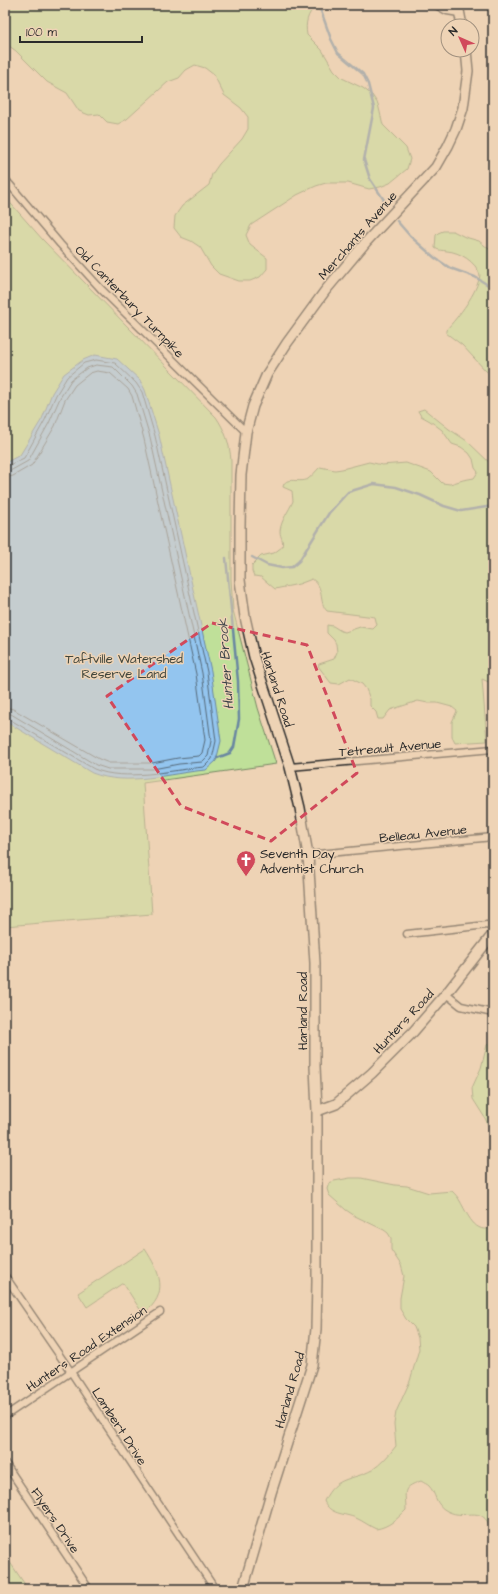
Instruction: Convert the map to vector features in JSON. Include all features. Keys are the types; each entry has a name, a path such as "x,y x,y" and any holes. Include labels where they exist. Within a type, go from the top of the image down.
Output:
{"main road":[{"name":"Merchants Avenue","path":"246,432 253,406 265,380 287,343 326,291 366,242 436,167 456,129 463,108 468,71 467,58"},
{"name":"Harland Road","path":"246,432 241,475 240,580 245,617 254,657 290,767 300,808 308,855 316,963 315,1066 317,1111 317,1282 316,1329 312,1365 271,1492 247,1588"},
{"name":"Hunters Road","path":"317,1111 336,1104 368,1076 413,1032 446,994 493,934"}],"street":[{"path":"436,5 447,11 458,9"},
{"name":"Old Canterbury Turnpike","path":"5,179 60,244 101,289 246,432"},
{"name":"Tetreault Avenue","path":"290,767 493,749"},
{"name":"Belleau Avenue","path":"308,855 493,837"},
{"path":"407,934 488,925 493,928"},
{"path":"446,994 461,1006 493,1013"},
{"name":"Lambert Drive","path":"5,1276 71,1372 215,1589"},
{"name":"Hunters Road Extension","path":"5,1416 160,1312"},
{"name":"Flyers Drive","path":"5,1463 89,1589"}],"highlighted area":[{"path":"212,623 307,645 357,773 271,841 181,806 107,696"}],"green space":[{"path":"5,5 316,5 307,19 307,35 322,50 334,70 342,78 363,88 372,95 378,104 383,125 406,148 410,159 407,169 390,183 380,187 369,189 348,183 326,183 297,195 251,225 246,235 250,245 267,258 267,269 260,277 250,281 239,281 219,274 211,266 200,247 181,237 174,228 175,216 182,206 209,185 212,174 219,164 242,139 248,129 248,117 241,108 224,95 214,75 205,68 195,65 186,70 179,78 168,82 127,119 118,124 107,122 99,114 89,115 79,111 67,93 47,82 16,51 5,43"},
{"name":"Taftville Watershed Reserve Land","path":"5,197 43,240 216,417 222,427 230,449 231,579 233,610 258,708 276,764 143,783 152,914 5,926"},
{"path":"443,231 453,231 465,237 479,241 489,249 493,249 493,375 486,371 462,345 446,333 446,330 462,311 471,297 480,275 475,266 467,258 457,253 435,248 436,235"},
{"path":"424,409 467,441 493,466 493,684 482,679 487,741 455,743 452,737 452,722 457,711 452,707 437,703 418,701 390,710 383,719 378,719 376,712 370,706 370,699 362,684 350,678 339,684 331,683 318,666 319,664 334,659 337,652 334,640 327,633 327,625 333,626 345,632 360,627 373,629 377,625 375,617 327,611 324,607 319,586 312,579 299,584 275,589 261,577 254,576 252,571 252,565 261,556 274,553 282,547 283,542 280,531 283,519 293,501 292,491 283,487 284,483 287,481 301,481 308,479 320,467 335,470 369,462 382,465 406,463 431,472 442,483 450,484 474,478 478,472 469,453 461,447 452,444 442,430 421,416 418,411"},
{"path":"493,1039 493,1137 485,1118 473,1099 472,1088 481,1068 487,1045"},
{"path":"350,1178 361,1178 407,1186 429,1193 452,1191 476,1226 487,1229 493,1227 493,1536 485,1518 480,1515 455,1514 447,1511 440,1506 429,1486 421,1481 407,1489 405,1495 406,1510 396,1519 381,1528 376,1529 356,1518 338,1513 330,1509 324,1501 334,1487 339,1483 372,1470 385,1459 396,1446 394,1424 396,1412 410,1381 419,1349 418,1338 414,1327 406,1319 400,1309 400,1298 404,1276 401,1265 391,1250 391,1238 384,1230 346,1210 329,1195 327,1189 329,1183"},
{"path":"145,1249 155,1266 160,1283 157,1299 143,1314 123,1283 87,1307 78,1293"},
{"path":"5,1555 28,1589 5,1589"}],"water":[{"path":"95,355 117,359 140,380 145,390 159,435 211,671 221,741 216,761 206,770 149,778 120,779 106,777 92,773 5,721 5,463 20,455 42,419 52,393 64,374 83,360"}],"waterway":[{"path":"314,5 321,11 331,39 338,53 363,74 368,84 374,108 364,160 370,179 386,203"},
{"path":"397,221 410,236 435,258 450,268 475,277 493,288"},
{"name":"Hunter Brook","path":"252,557 267,565 282,568 292,567 299,561 329,513 348,492 374,484 396,487 461,511 493,506"},
{"name":"Hunter Brook","path":"217,758 230,753 234,747 239,719 238,681 226,558"}],"place":[{"name":"Seventh Day Adventist Church","path":"246,877"}]}
